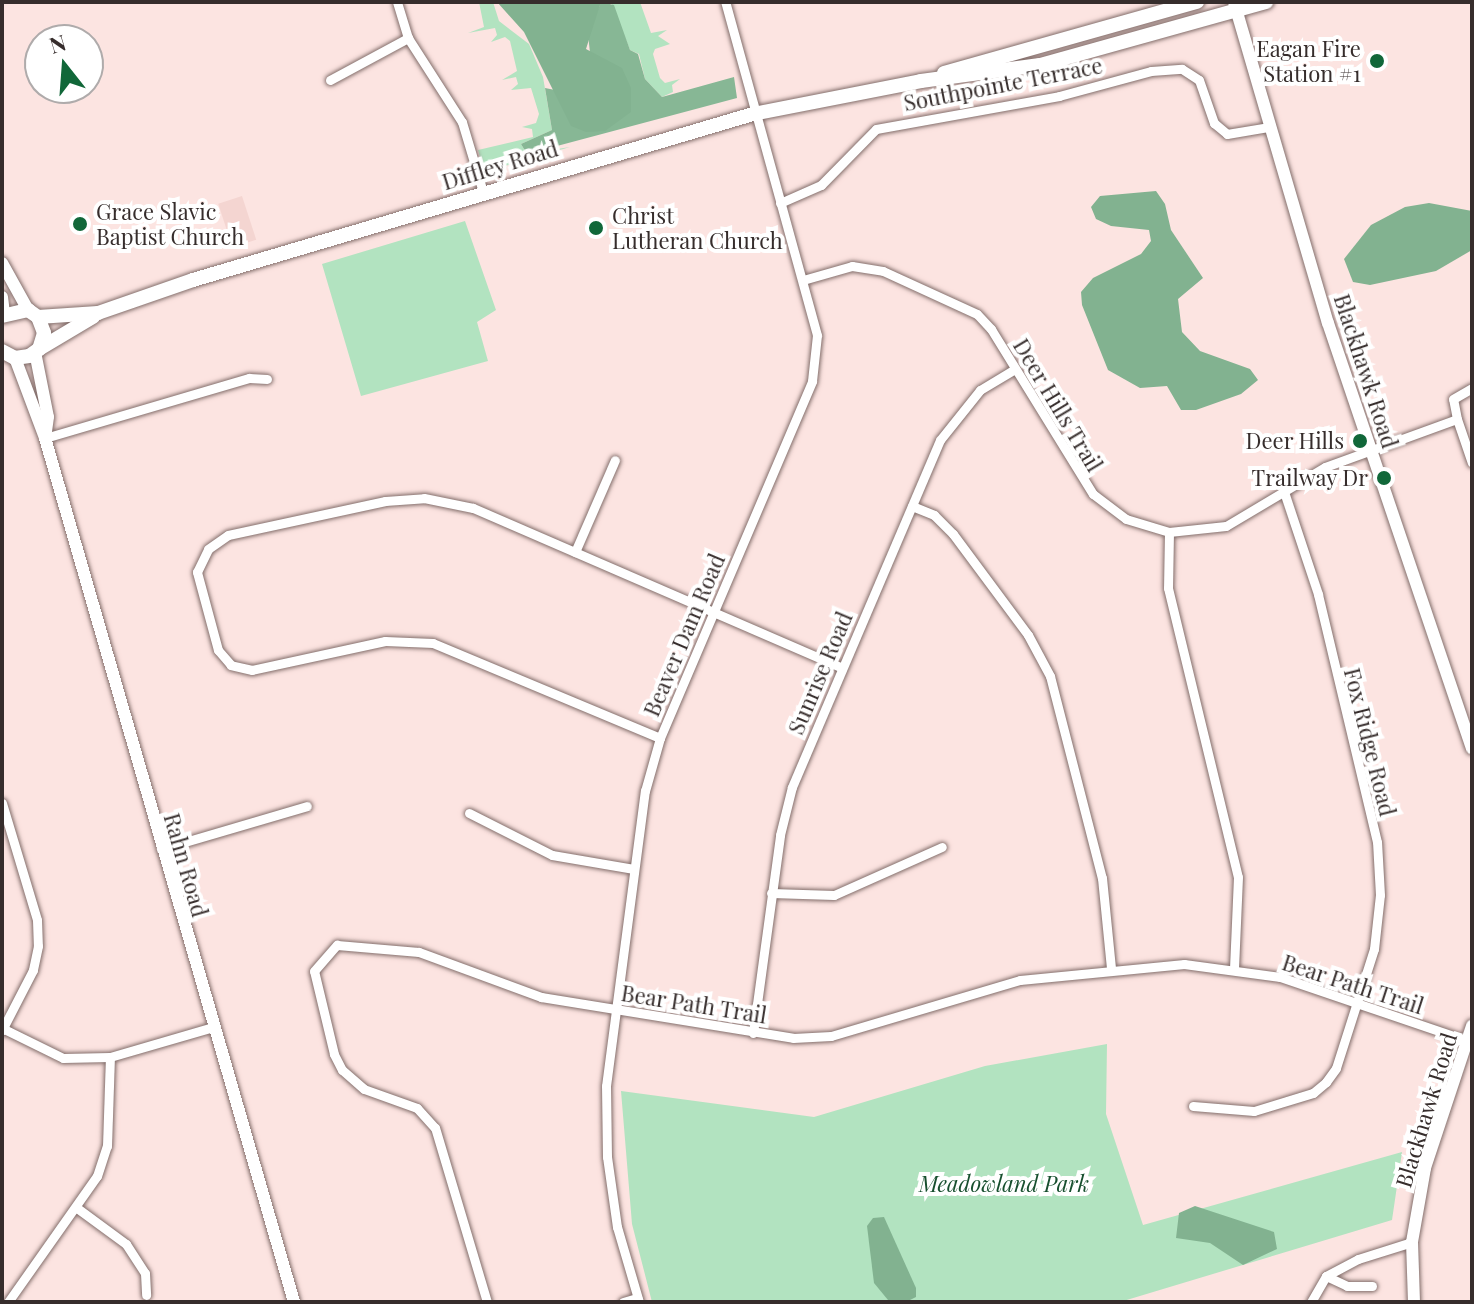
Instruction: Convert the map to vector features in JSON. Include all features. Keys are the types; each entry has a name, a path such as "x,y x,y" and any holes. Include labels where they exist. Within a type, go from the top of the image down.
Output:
{"main road":[{"name":"Diffley Road","path":"921,81 1197,2"},
{"name":"Diffley Road","path":"6,354 37,350 98,313 483,192 753,114 921,81 1040,65 1235,7 1266,2"},
{"name":"Diffley Road","path":"3,315 98,313"},
{"path":"33,314 44,333 37,350"}],"street":[{"path":"397,2 408,38 462,122 483,192"},
{"name":"Beaver Dam Road","path":"638,1300 617,1227 607,1157 606,1086 645,791 660,738 812,381 817,335 753,114 725,2"},
{"name":"Blackhawk Road","path":"1235,7 1370,451 1472,748"},
{"path":"330,80 408,38"},
{"name":"Southpointe Terrace","path":"780,203 821,185 876,129 1059,96 1151,71 1182,69 1199,80 1214,123 1227,134 1269,127"},
{"path":"2,263 33,314"},
{"name":"Deer Hills Trail","path":"803,280 852,266 883,271 977,314 1093,494 1126,519 1169,532 1226,526 1325,467 1457,419"},
{"path":"2,297 3,315"},
{"name":"Rahn Road","path":"37,350 48,417 45,438"},
{"name":"Rahn Road","path":"6,354 45,438 294,1302"},
{"name":"Sunrise Road","path":"753,1033 771,893 792,787 841,667 955,415 980,390 1015,369"},
{"path":"45,438 249,378 267,379"},
{"path":"1472,388 1453,399 1472,463"},
{"path":"575,552 615,460"},
{"name":"Fox Ridge Road","path":"1193,1106 1254,1111 1313,1093 1336,1068 1374,949 1380,895 1377,842 1318,594 1284,492"},
{"path":"660,738 433,643 385,641 252,670 231,665 218,650 197,572 208,549 228,535 385,501 424,498 473,508 841,667"},
{"path":"912,506 934,515 953,534 1028,635 1050,676 1102,878 1111,968"},
{"path":"1169,532 1168,588 1238,877 1234,967"},
{"path":"2,803 37,920 38,946 33,970 2,1029 63,1058 110,1057 213,1027"},
{"path":"161,849 307,806"},
{"path":"469,813 552,855 634,869"},
{"path":"771,893 834,895 942,847"},
{"name":"Bear Path Trail","path":"487,1302 435,1128 417,1108 364,1089 342,1070 314,986 318,961 337,945 419,952 541,997 753,1033 831,1036 1020,980 1111,968 1234,967 1468,1041"},
{"name":"Blackhawk Road","path":"1414,1302 1412,1242 1425,1168 1472,1026"},
{"path":"8,1302 77,1208 107,1146 110,1057"},
{"path":"77,1208 126,1244 145,1273 146,1295"},
{"path":"1311,1302 1326,1276 1358,1259 1412,1242"},
{"path":"1326,1276 1347,1286 1372,1286"},
{"path":"623,1302 638,1300"}],"shaded area":[{"path":"497,2 601,2 586,49 622,68 631,88 631,112 605,131 586,132 571,126 524,32"},
{"path":"601,2 614,5 630,50 638,54 645,79 662,97 734,77 737,98 527,154 521,144 552,130 545,88 555,90 590,53 588,34"},
{"path":"1156,191 1165,204 1171,230 1203,278 1178,299 1182,332 1200,351 1250,369 1258,380 1241,394 1196,410 1181,410 1167,386 1140,388 1108,370 1082,305 1081,292 1093,278 1141,254 1151,241 1149,230 1111,226 1096,219 1091,207 1100,196"},
{"path":"242,196 256,240 232,247 218,204"},
{"path":"1429,203 1472,211 1472,250 1436,271 1370,285 1353,282 1344,259 1371,225 1405,207"},
{"path":"1195,1206 1274,1232 1277,1249 1243,1265 1210,1243 1176,1238 1179,1213"},
{"path":"884,1217 916,1288 916,1297 906,1302 888,1300 874,1283 867,1226 873,1218"}],"green space":[{"path":"479,2 493,2 499,21 529,44 543,77 552,130 521,144 527,154 570,147 484,172 478,150 533,137 532,129 522,127 536,123 539,114 531,88 511,90 518,84 516,77 502,80 517,71 510,41 505,37 491,42 497,35 495,28 468,33 484,27"},
{"path":"611,2 640,2 651,33 667,30 658,36 670,44 655,49 653,54 660,78 665,83 680,79 672,85 673,92 662,97 645,79 639,54 630,50"},
{"path":"465,221 496,310 477,322 488,361 361,396 322,264"},
{"name":"Meadowland Park","path":"1107,1044 1106,1114 1143,1225 1402,1152 1392,1220 1120,1302 652,1302 632,1224 621,1091 814,1117 985,1066"}],"place":[{"name":"Eagan Fire Station #1","path":"1377,61"},
{"name":"Grace Slavic Baptist Church","path":"80,224"},
{"name":"Christ Lutheran Church","path":"596,228"},
{"name":"Deer Hills","path":"1360,441"},
{"name":"Trailway Dr","path":"1384,478"}]}
